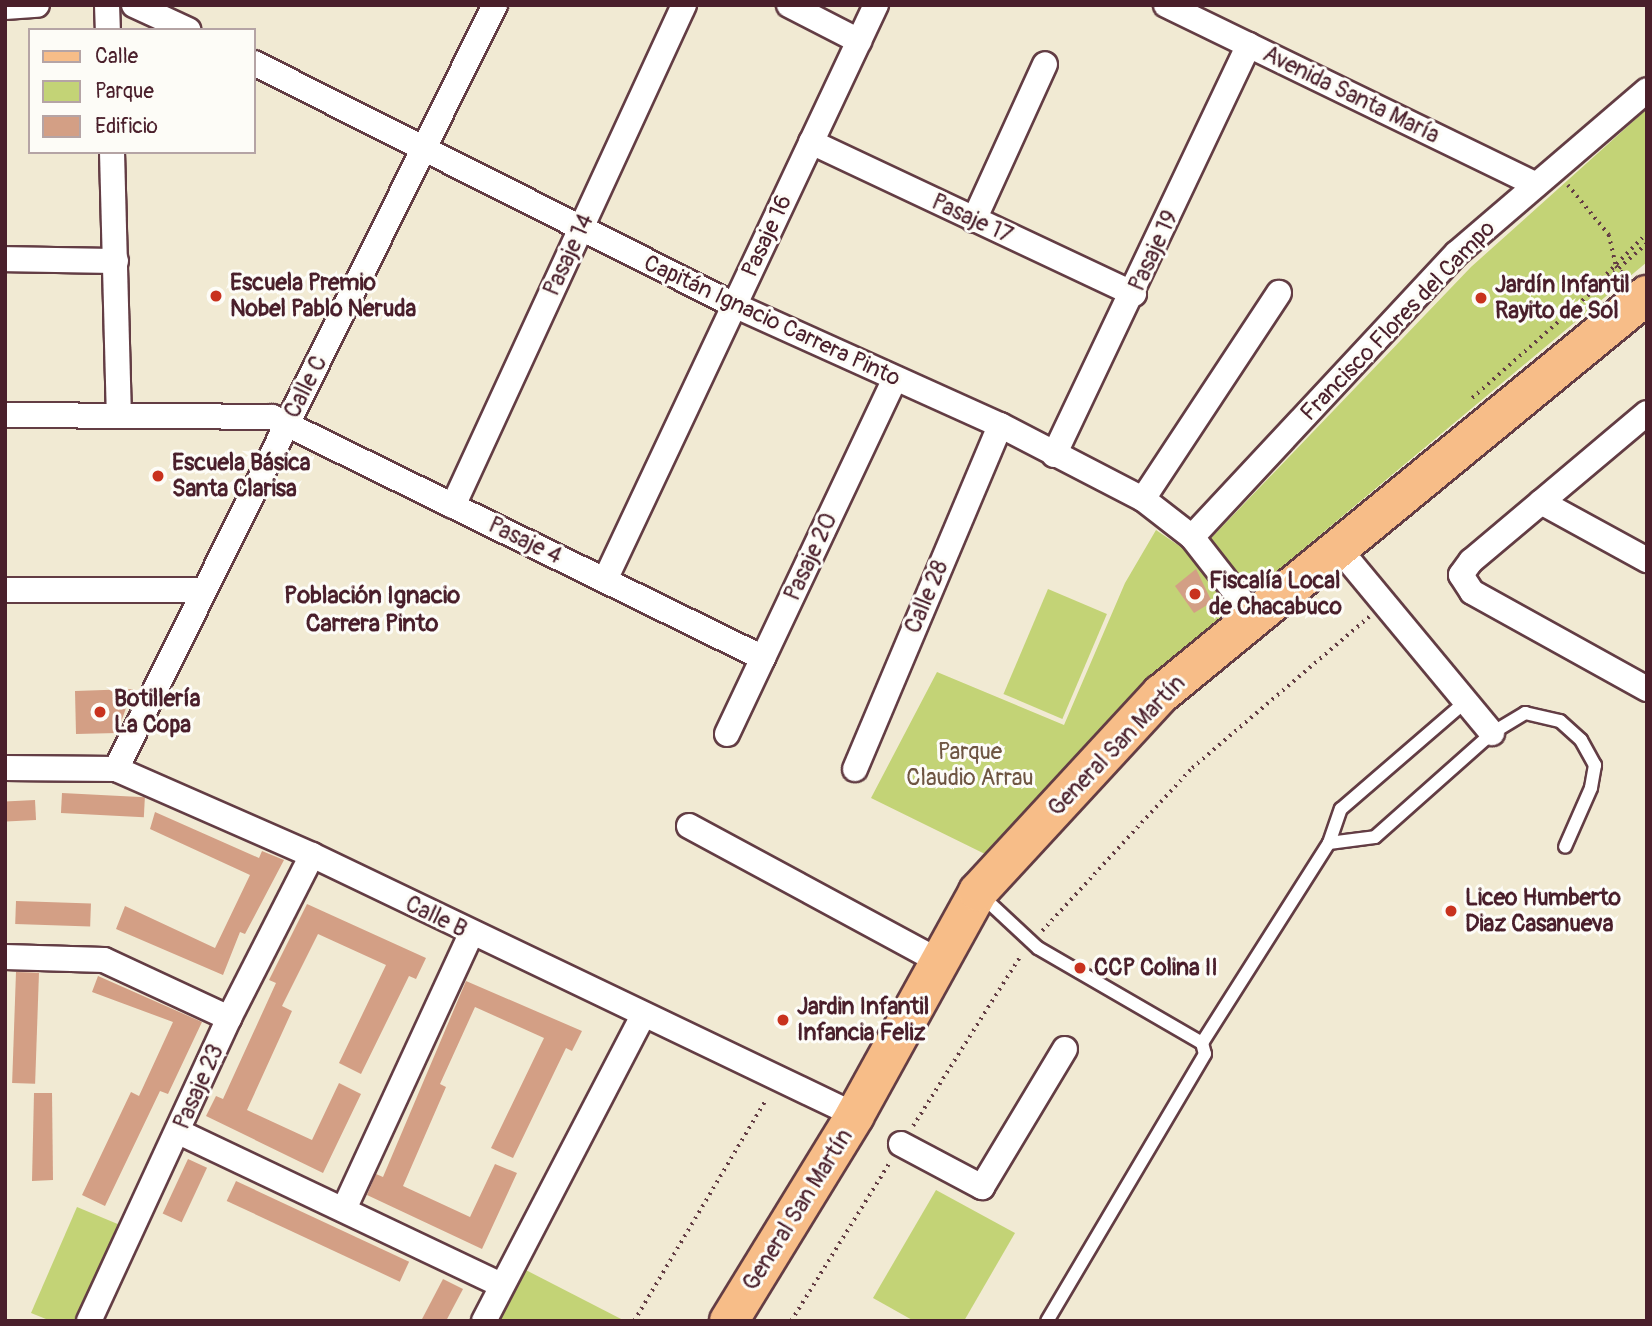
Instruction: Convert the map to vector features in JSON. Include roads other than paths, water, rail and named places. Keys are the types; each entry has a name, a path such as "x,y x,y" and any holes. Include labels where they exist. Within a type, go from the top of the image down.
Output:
{"main road":[{"name":"General San Martín","path":"729,1321 855,1115 937,960 978,892 1161,694 1256,620 1645,296"}],"street":[{"path":"5,7 37,5"},
{"path":"107,5 108,28"},
{"path":"134,5 184,28"},
{"name":"Calle C","path":"117,769 202,590 288,424 495,5"},
{"name":"Pasaje 14","path":"453,506 684,5"},
{"path":"789,5 859,41"},
{"name":"Pasaje 16","path":"605,580 876,5"},
{"name":"Avenida Santa María","path":"1166,5 1249,46 1545,177"},
{"name":"Pasaje 19","path":"1054,455 1134,294 1249,46"},
{"name":"Capitán Ignacio Carrera Pinto","path":"256,64 734,305 1000,425 1143,499 1192,537 1256,620"},
{"path":"974,220 1045,64"},
{"name":"Francisco Flores del Campo","path":"1192,537 1457,253 1647,90"},
{"name":"Pasaje 17","path":"811,142 1134,294"},
{"path":"112,154 119,415"},
{"path":"5,259 116,261"},
{"path":"1143,499 1279,293"},
{"name":"Pasaje 20","path":"727,734 895,379"},
{"name":"Pasaje 4","path":"5,415 272,417 763,658"},
{"path":"1642,424 1541,502 1471,561 1461,575 1472,592 1647,689"},
{"name":"Calle 28","path":"855,769 1000,425"},
{"path":"1541,502 1647,560"},
{"path":"1340,550 1492,733"},
{"path":"5,590 202,590"},
{"name":"Calle B","path":"5,768 117,769 312,855 471,934 855,1115"},
{"path":"690,826 937,960"},
{"name":"Pasaje 23","path":"89,1321 179,1132 229,1018 312,855"},
{"path":"344,1209 471,934"},
{"path":"5,957 104,961 229,1018"},
{"path":"484,1321 643,1016"},
{"path":"901,1144 982,1187 1065,1049"},
{"path":"179,1132 501,1285"}],"lane":[{"path":"1202,1043 1329,843 1341,809 1466,701"},
{"path":"1329,843 1375,837 1492,733 1525,713 1560,721 1581,740 1595,765 1591,788 1565,847"},
{"path":"978,892 1038,948 1202,1043 1205,1054 1047,1321"}],"place":[{"name":"Escuela Premio Nobel Pablo Neruda","path":"216,296"},
{"name":"Jardín Infantil Rayito de Sol","path":"1481,298"},
{"name":"Escuela Básica Santa Clarisa","path":"158,476"},
{"name":"Fiscalía Local de Chacabuco","path":"1195,594"},
{"name":"Botillería La Copa","path":"100,712"},
{"name":"Liceo Humberto Diaz Casanueva","path":"1451,911"},
{"name":"CCP Colina II","path":"1080,968"},
{"name":"Jardin Infantil Infancia Feliz","path":"783,1020"}],"district":[{"name":"Población Ignacio Carrera Pinto","path":"372,610"}],"park label":[{"name":"Parque Claudio Arrau","path":"970,765"}]}
